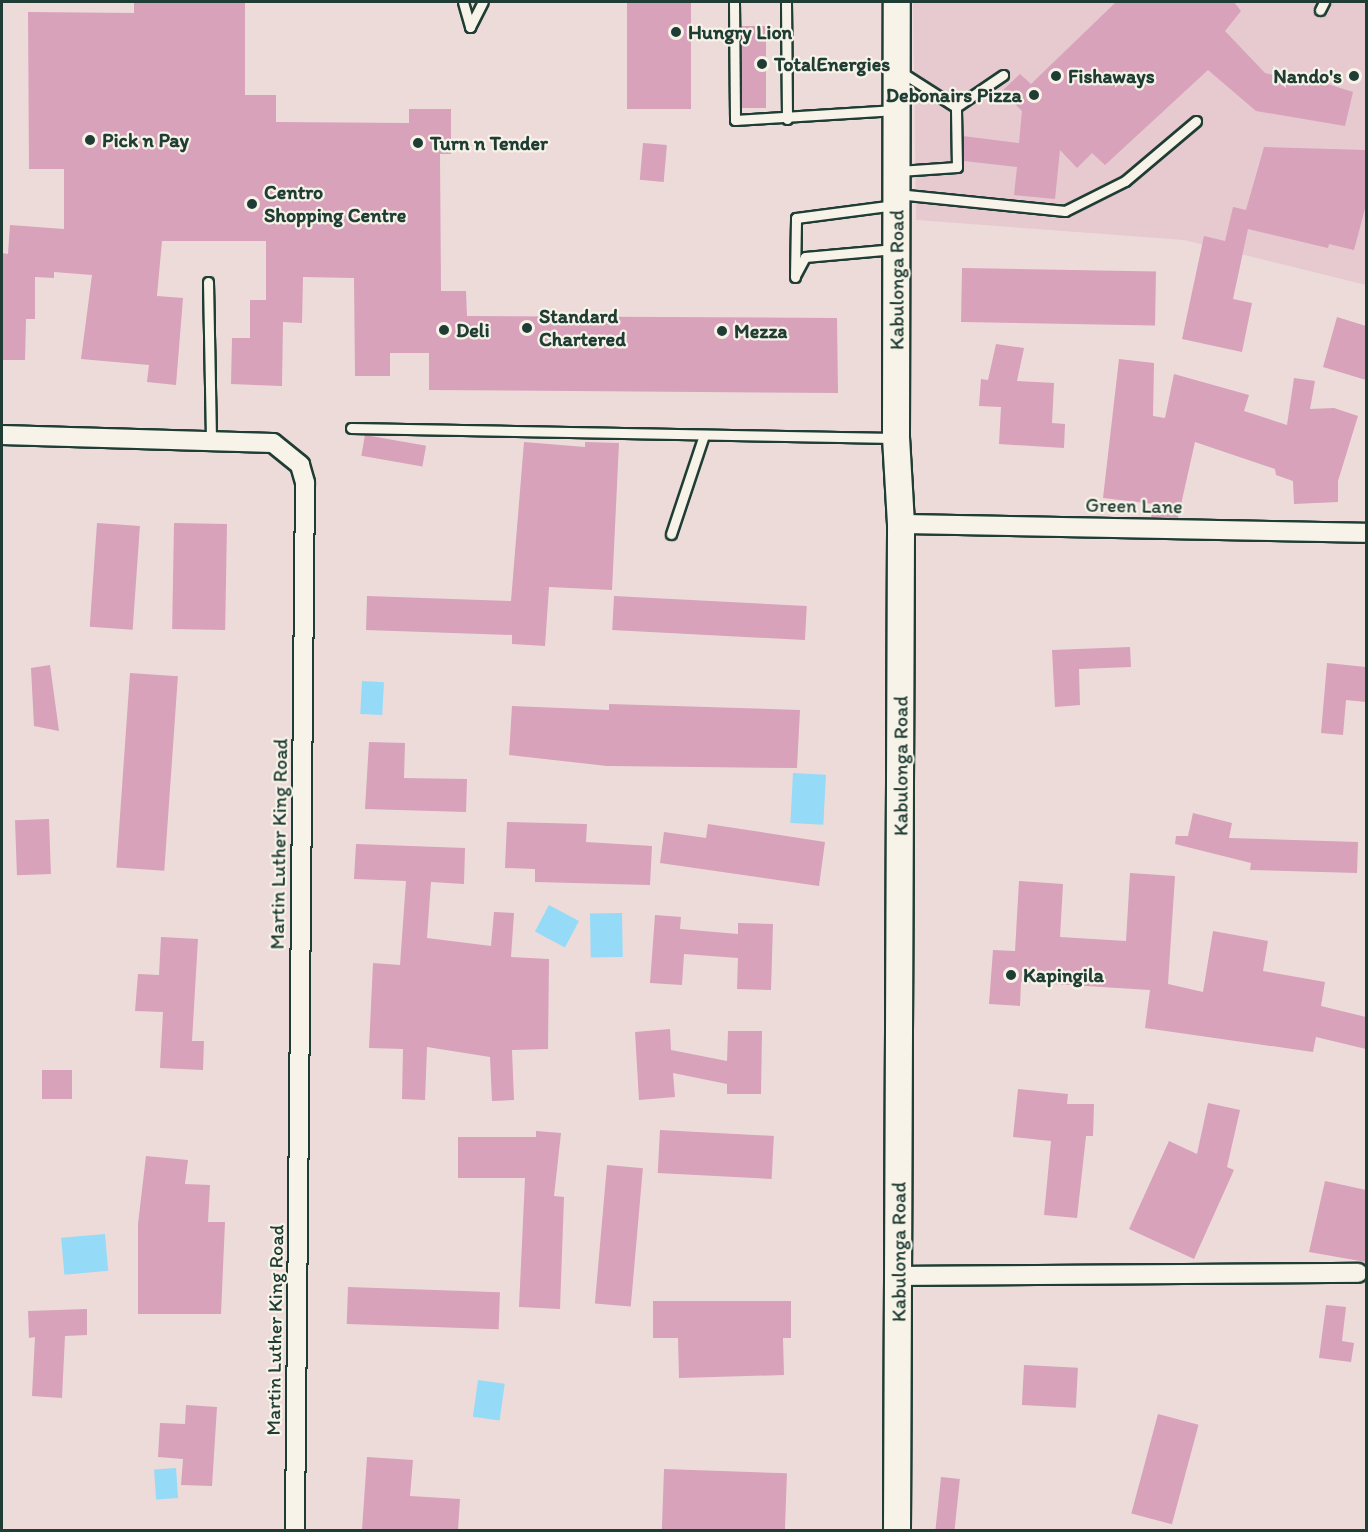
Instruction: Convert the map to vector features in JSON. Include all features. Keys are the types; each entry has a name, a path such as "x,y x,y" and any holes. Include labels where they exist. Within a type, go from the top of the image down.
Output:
{"main road":[{"name":"Kabulonga Road","path":"897,2 899,71 896,438 901,524 900,1276 897,1530"}],"street":[{"name":"Martin Luther King Road","path":"2,435 211,438 273,443 300,465 305,483 296,1530"},
{"name":"Green Lane","path":"901,524 1366,533"},
{"path":"900,1276 1358,1273"}],"lane":[{"path":"463,2 470,27 483,2"},
{"path":"735,2 735,120 787,119 898,110"},
{"path":"786,2 787,119"},
{"path":"899,71 956,107"},
{"path":"956,107 1003,75"},
{"path":"897,249 805,257 795,277 796,218 898,190 957,167 956,107"},
{"path":"898,190 1065,211 1125,181 1196,121"},
{"path":"208,282 211,438"},
{"path":"351,429 896,438"},
{"path":"671,534 704,435"}],"shaded area":[{"path":"913,2 1366,2 1366,285 1184,240 916,220"}],"water":[{"path":"362,681 384,682 382,715 360,714"},
{"path":"793,773 826,775 823,825 790,823"},
{"path":"549,905 579,921 565,947 535,931"},
{"path":"622,913 623,957 591,958 590,914"},
{"path":"105,1234 108,1271 64,1275 61,1238"},
{"path":"478,1380 505,1384 500,1420 473,1417"},
{"path":"176,1468 178,1498 156,1499 154,1470"}],"building":[{"name":"Centro Shopping Centre","path":"134,2 245,2 245,95 276,95 276,122 409,123 409,109 451,109 451,154 440,154 441,291 466,291 467,316 837,318 838,393 429,390 429,353 390,353 390,376 355,376 354,278 303,277 302,323 283,322 282,386 231,384 232,338 250,338 250,300 266,300 266,241 162,241 157,296 183,298 176,385 147,382 149,365 81,359 92,275 54,272 54,278 35,277 35,319 26,319 25,360 2,360 2,253 8,254 10,225 64,229 64,169 29,169 28,12 134,13"},
{"path":"627,2 691,2 691,109 627,109"},
{"path":"1116,2 1234,2 1241,11 1225,31 1265,73 1294,80 1296,74 1353,92 1345,126 1256,111 1208,70 1105,165 1092,153 1077,168 1060,150 1055,199 1014,195 1017,167 964,161 963,136 1019,143 1022,111 1002,91 1020,74 1031,84"},
{"path":"742,26 766,26 766,108 742,108"},
{"path":"643,143 667,145 664,182 640,180"},
{"path":"1264,147 1366,150 1366,205 1354,250 1329,244 1328,248 1248,229 1233,299 1252,303 1242,352 1182,339 1204,236 1225,241 1233,207 1246,210"},
{"path":"962,268 1156,271 1155,325 961,322"},
{"path":"1337,317 1366,326 1366,380 1323,367"},
{"path":"996,344 1024,348 1017,381 1054,383 1052,423 1065,424 1064,448 999,444 1001,407 979,406 981,379 988,380"},
{"path":"1119,359 1154,363 1153,416 1165,418 1174,374 1249,395 1244,411 1287,425 1294,378 1315,381 1310,409 1334,408 1358,416 1338,481 1338,502 1294,504 1293,481 1276,475 1275,469 1195,442 1178,518 1151,518 1154,504 1103,498"},
{"path":"365,435 426,446 422,466 361,456"},
{"path":"524,442 585,447 585,442 619,443 612,590 549,587 545,646 512,644 512,635 366,630 367,596 511,601"},
{"path":"97,523 140,526 133,630 90,627"},
{"path":"174,523 227,524 225,630 172,629"},
{"path":"614,596 807,606 805,640 612,630"},
{"path":"1130,647 1131,667 1079,669 1080,705 1055,707 1052,650"},
{"path":"1327,663 1366,667 1366,702 1346,700 1343,735 1321,733"},
{"path":"50,665 59,731 34,726 31,668"},
{"path":"130,673 178,676 164,871 116,868"},
{"path":"609,704 800,710 797,768 607,766 509,755 512,706 609,710"},
{"path":"369,742 405,743 404,778 467,779 466,812 365,809"},
{"path":"1193,813 1232,823 1229,838 1358,842 1357,873 1250,870 1251,863 1175,844 1176,836 1188,836"},
{"path":"49,819 51,874 17,875 15,820"},
{"path":"507,822 587,824 586,842 652,846 650,885 535,882 535,869 505,868"},
{"path":"708,824 825,842 819,886 660,863 664,832 706,838"},
{"path":"356,844 465,848 464,884 431,882 427,938 491,946 494,912 514,913 511,957 549,959 548,1049 512,1050 514,1100 492,1101 490,1057 427,1047 425,1100 402,1099 403,1049 369,1048 373,963 400,965 406,881 354,879"},
{"path":"1130,873 1175,876 1168,984 1203,992 1213,931 1268,941 1263,971 1325,982 1321,1006 1366,1017 1366,1049 1316,1037 1313,1052 1145,1028 1150,990 1021,982 1020,1006 989,1004 993,950 1015,951 1019,881 1063,884 1060,937 1126,941"},
{"path":"655,915 681,917 680,929 738,934 738,923 773,924 771,990 737,989 738,958 684,954 682,985 650,983"},
{"path":"161,937 198,939 192,1041 204,1041 203,1070 160,1068 163,1012 135,1011 138,974 159,975"},
{"path":"670,1029 671,1050 727,1061 728,1031 762,1031 761,1094 727,1094 727,1084 673,1073 675,1097 639,1100 635,1032"},
{"path":"42,1070 72,1070 72,1099 42,1099"},
{"path":"1018,1089 1068,1094 1067,1104 1094,1104 1093,1136 1086,1136 1077,1218 1044,1215 1051,1141 1013,1137"},
{"path":"1208,1103 1240,1110 1227,1167 1234,1170 1194,1259 1129,1229 1169,1141 1197,1154"},
{"path":"660,1130 774,1136 772,1179 658,1173"},
{"path":"536,1131 561,1133 554,1196 564,1197 560,1309 519,1307 525,1178 458,1178 458,1137 536,1137"},
{"path":"146,1156 188,1160 185,1184 210,1185 208,1222 225,1222 221,1314 138,1314 138,1224"},
{"path":"607,1165 643,1168 631,1307 595,1303"},
{"path":"1325,1181 1366,1190 1366,1262 1309,1252"},
{"path":"348,1287 500,1292 499,1329 347,1324"},
{"path":"653,1301 791,1301 791,1338 783,1338 784,1375 679,1378 678,1338 653,1338"},
{"path":"1326,1305 1346,1307 1342,1341 1354,1343 1351,1362 1319,1358"},
{"path":"87,1309 87,1335 65,1336 62,1398 32,1396 35,1337 29,1338 28,1311"},
{"path":"1024,1365 1078,1368 1076,1408 1022,1405"},
{"path":"186,1405 217,1407 212,1486 181,1485 183,1459 158,1457 160,1423 185,1424"},
{"path":"1158,1414 1199,1425 1172,1524 1131,1513"},
{"path":"367,1457 413,1460 410,1496 460,1499 458,1530 362,1530"},
{"path":"664,1469 787,1473 785,1530 662,1530"},
{"path":"941,1477 960,1479 955,1530 935,1530"}],"place":[{"name":"Hungry Lion","path":"676,32"},
{"name":"TotalEnergies","path":"762,64"},
{"name":"Fishaways","path":"1056,76"},
{"name":"Nando's","path":"1354,76"},
{"name":"Debonairs Pizza","path":"1034,95"},
{"name":"Pick n Pay","path":"90,140"},
{"name":"Turn n Tender","path":"418,143"},
{"name":"Centro Shopping Centre","path":"252,204"},
{"name":"Standard Chartered","path":"527,328"},
{"name":"Deli","path":"444,330"},
{"name":"Mezza","path":"722,331"},
{"name":"Kapingila","path":"1011,975"}]}
